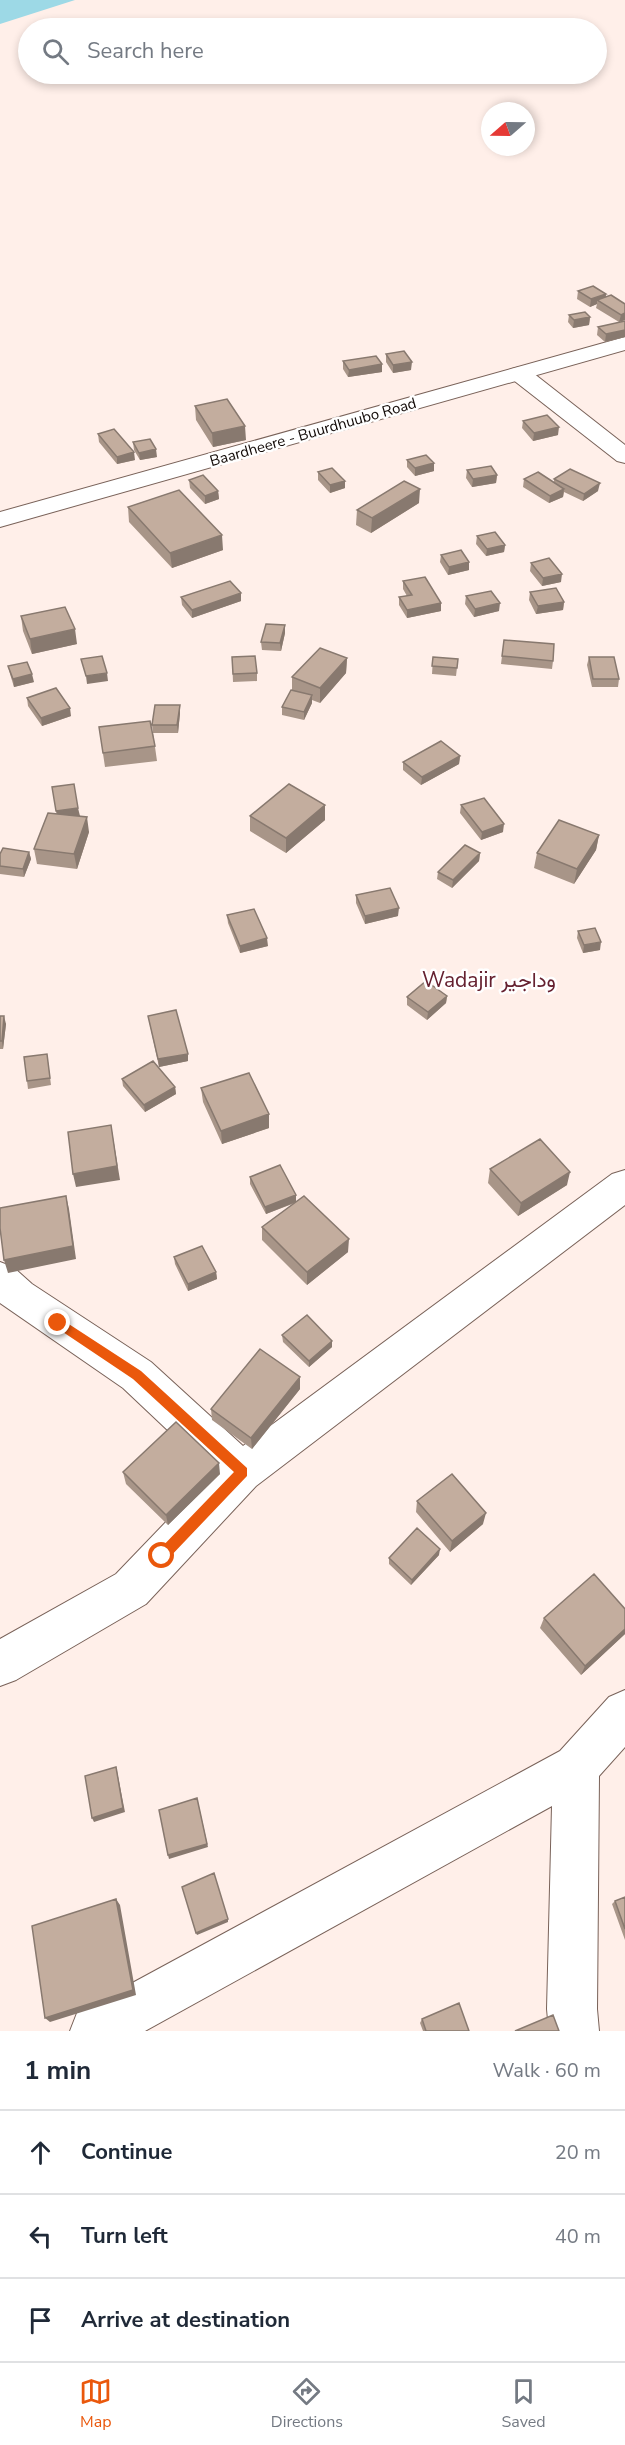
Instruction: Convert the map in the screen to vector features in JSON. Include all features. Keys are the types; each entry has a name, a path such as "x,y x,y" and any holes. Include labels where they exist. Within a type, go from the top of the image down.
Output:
{"street":[{"name":"Baardheere - Buurdhuubo Road","path":"0,520 625,343"},
{"path":"520,374 625,456"},
{"path":"0,1664 131,1589 242,1472 625,1185"},
{"path":"0,1279 19,1296 137,1375 242,1472"},
{"path":"95,2031 576,1767 625,1713"},
{"path":"574,2031 572,2009 576,1767"}],"water":[{"path":"0,0 75,0 18,18 0,24"}],"building":[{"path":"593,286 606,294 591,299 578,291"},
{"path":"611,295 625,304 625,313 621,315 597,300"},
{"path":"585,312 590,317 574,320 569,315"},
{"path":"625,321 625,330 606,334 598,327"},
{"path":"404,351 412,362 393,365 386,354"},
{"path":"376,356 382,364 349,370 343,361"},
{"path":"227,399 245,426 212,433 195,406"},
{"path":"547,415 559,427 534,433 523,421"},
{"path":"114,429 134,452 117,457 98,434"},
{"path":"150,439 156,449 139,453 133,442"},
{"path":"426,455 434,463 415,468 407,460"},
{"path":"491,466 497,475 473,479 467,470"},
{"path":"332,468 345,481 330,485 318,472"},
{"path":"570,469 600,483 584,494 554,479"},
{"path":"538,472 564,489 550,496 524,479"},
{"path":"203,475 218,491 205,496 189,480"},
{"path":"404,481 420,489 372,518 357,510"},
{"path":"179,490 222,535 170,553 128,507"},
{"path":"495,532 505,545 487,549 477,536"},
{"path":"461,550 469,562 449,567 441,555"},
{"path":"549,558 562,574 543,578 531,563"},
{"path":"425,577 441,603 407,610 399,597 412,595 403,581"},
{"path":"230,581 241,593 192,610 181,597"},
{"path":"556,588 564,602 538,606 530,592"},
{"path":"491,591 500,603 475,609 466,596"},
{"path":"65,607 75,629 30,639 21,616"},
{"path":"266,624 285,625 280,643 261,642"},
{"path":"504,640 554,644 553,661 502,656"},
{"path":"320,648 347,658 320,688 292,677"},
{"path":"102,656 107,673 86,676 81,659"},
{"path":"255,656 257,673 233,674 232,657"},
{"path":"433,657 458,659 457,668 432,666"},
{"path":"589,657 614,657 619,679 593,679"},
{"path":"27,662 32,674 13,679 8,666"},
{"path":"56,688 70,708 41,718 27,698"},
{"path":"291,690 312,695 304,712 282,707"},
{"path":"155,705 180,705 177,725 152,725"},
{"path":"150,721 155,746 103,753 99,727"},
{"path":"441,741 460,756 422,777 403,762"},
{"path":"74,784 78,808 56,811 52,787"},
{"path":"289,784 325,805 286,838 250,816"},
{"path":"484,798 504,824 482,832 461,805"},
{"path":"48,813 87,817 74,854 34,849"},
{"path":"559,820 599,835 577,869 537,853"},
{"path":"465,845 480,853 453,880 438,872"},
{"path":"3,848 29,852 23,869 0,866 0,854"},
{"path":"390,888 399,908 365,916 356,895"},
{"path":"254,909 267,938 240,946 227,915"},
{"path":"595,928 601,942 584,945 578,931"},
{"path":"426,981 447,996 428,1012 407,997"},
{"path":"176,1010 188,1054 158,1059 148,1016"},
{"path":"0,1016 4,1016 2,1041 0,1041"},
{"path":"47,1054 50,1078 27,1081 24,1057"},
{"path":"153,1061 175,1087 144,1105 122,1079"},
{"path":"249,1073 269,1114 221,1131 201,1088"},
{"path":"111,1125 117,1166 73,1174 68,1132"},
{"path":"540,1139 570,1172 521,1203 490,1169"},
{"path":"280,1165 296,1195 265,1207 250,1177"},
{"path":"66,1196 73,1246 4,1260 0,1208"},
{"path":"304,1196 349,1239 307,1272 262,1227"},
{"path":"202,1246 216,1272 188,1284 174,1257"},
{"path":"307,1315 332,1341 309,1361 282,1335"},
{"path":"260,1349 300,1377 251,1438 211,1409"},
{"path":"176,1422 219,1463 166,1515 123,1472"},
{"path":"452,1474 486,1513 452,1541 417,1501"},
{"path":"417,1528 440,1549 412,1580 389,1558"},
{"path":"594,1574 625,1609 625,1629 585,1666 544,1618"},
{"path":"116,1767 123,1808 92,1818 85,1776"},
{"path":"197,1798 207,1844 168,1855 159,1810"},
{"path":"214,1873 228,1919 196,1933 182,1887"},
{"path":"625,1897 625,1929 615,1901"},
{"path":"116,1899 133,1990 45,2018 32,1926"},
{"path":"459,2003 469,2031 426,2031 422,2019"},
{"path":"553,2015 559,2031 515,2031"}],"district":[{"name":"Wadajir وداجير","path":"489,980"}],"route":[{"path":"58,1323 137,1375 242,1472 162,1556"}]}
